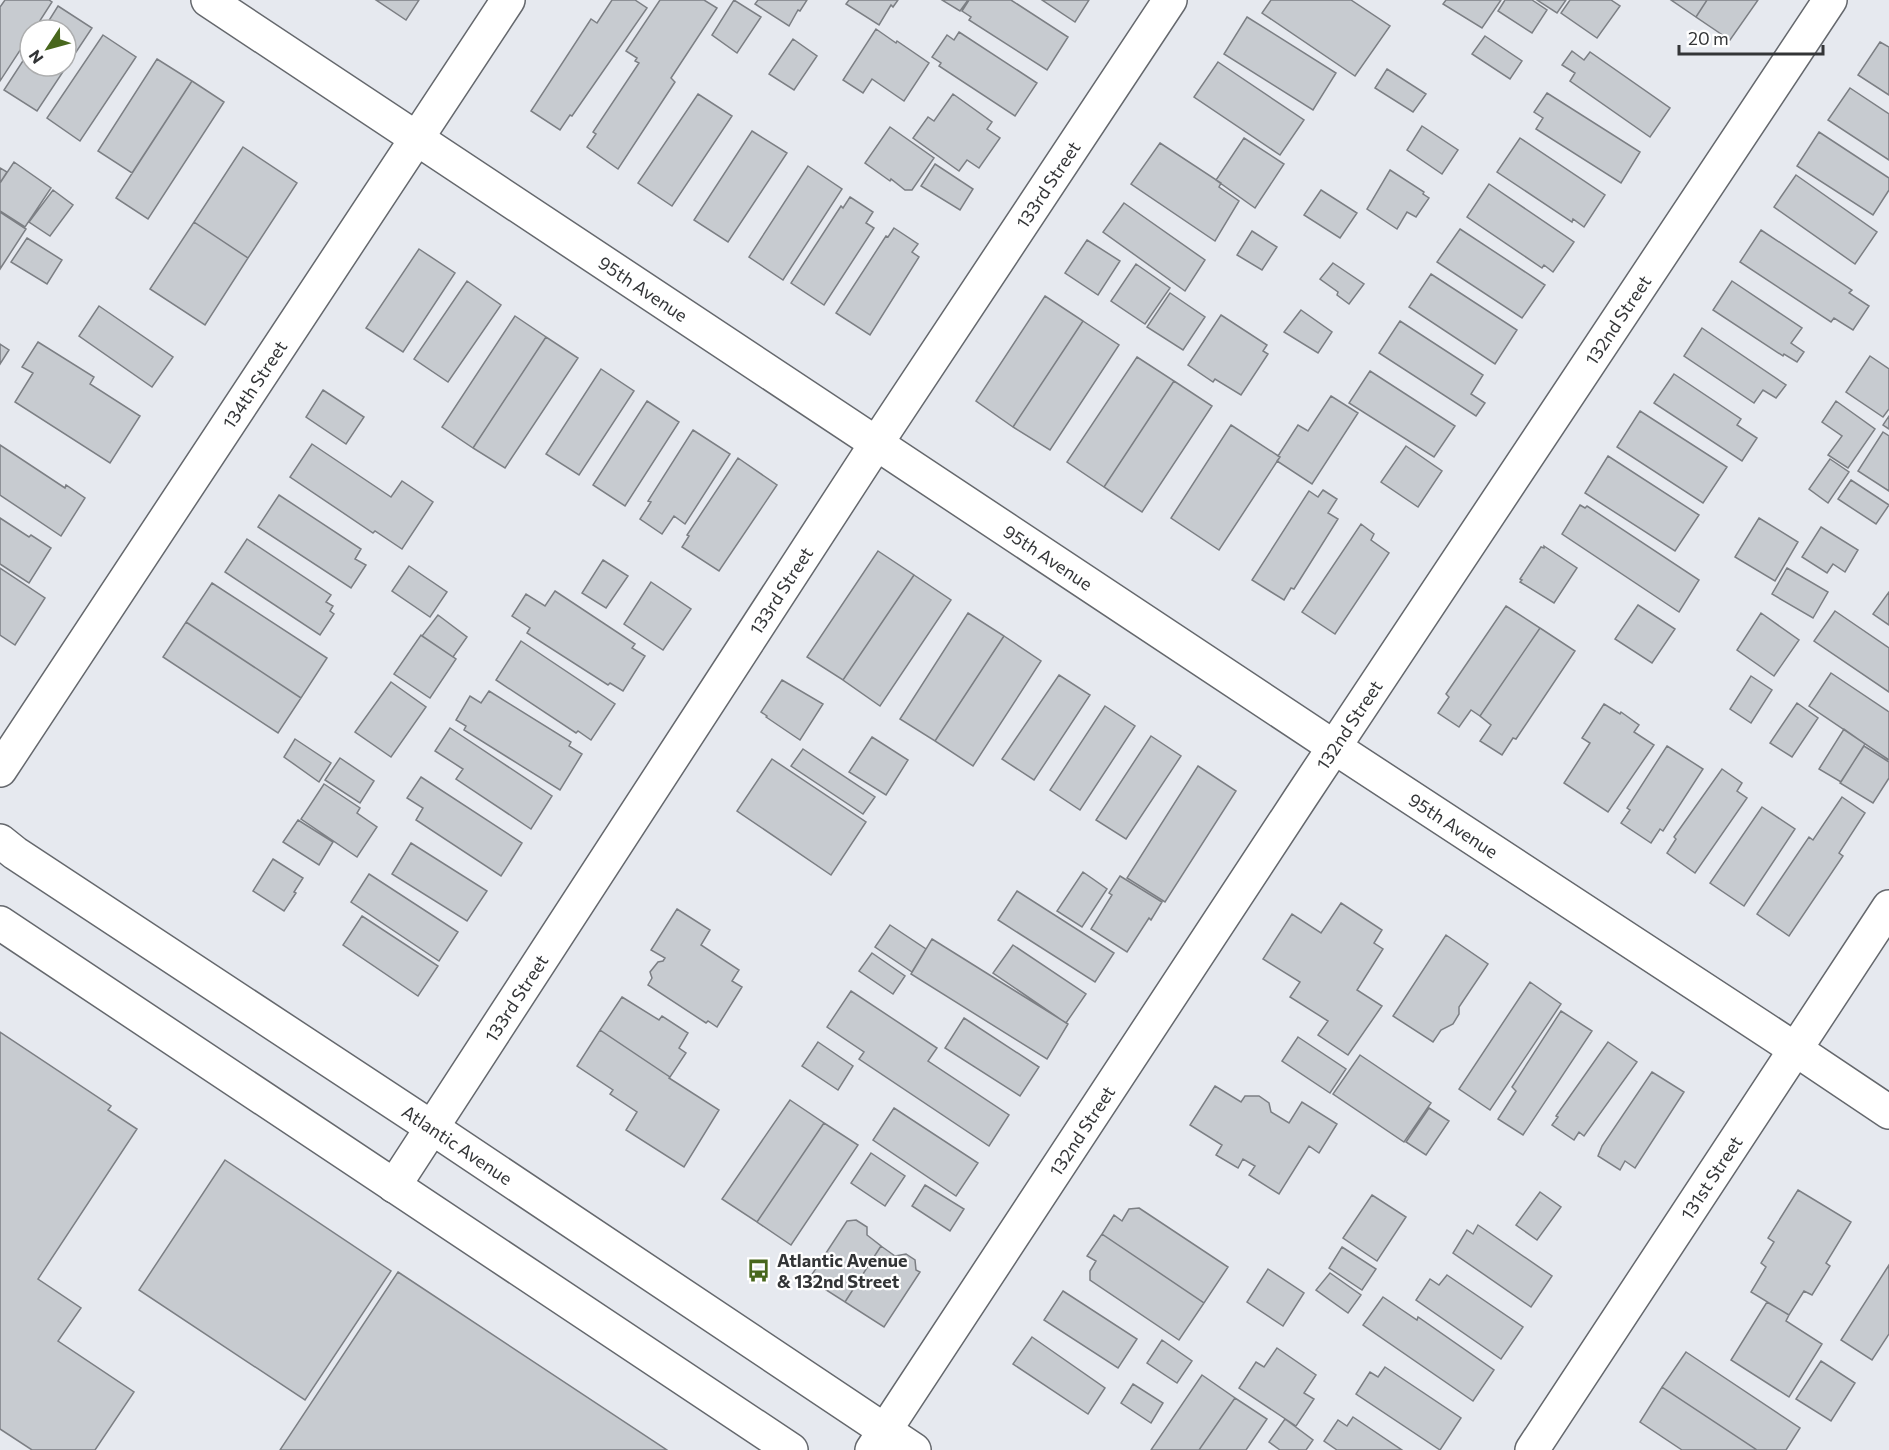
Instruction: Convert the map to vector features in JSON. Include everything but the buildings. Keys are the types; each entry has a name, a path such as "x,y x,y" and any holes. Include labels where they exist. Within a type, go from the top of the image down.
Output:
{"street":[{"name":"95th Avenue","path":"208,0 1889,1112"},
{"name":"134th Street","path":"0,770 508,0"},
{"name":"133rd Street","path":"394,1186 876,444 1170,0"},
{"name":"132nd Street","path":"878,1440 1830,0"},
{"name":"Atlantic Avenue","path":"0,841 15,854 431,1127 878,1440 914,1450"},
{"name":"131st Street","path":"1532,1450 1889,907"},
{"path":"0,923 791,1450"}],"place":[{"name":"Atlantic Avenue & 132nd Street","path":"759,1270"}]}
